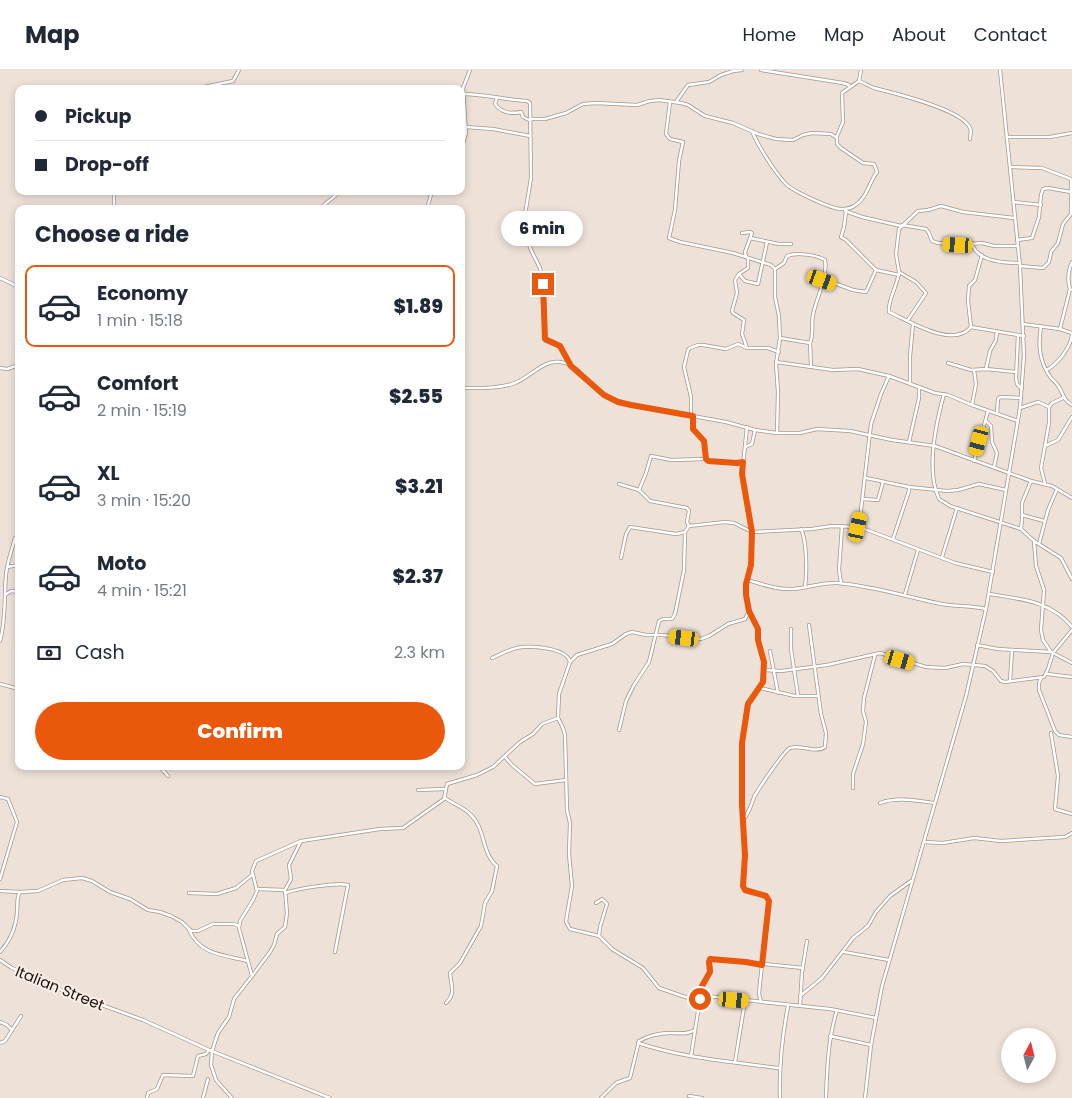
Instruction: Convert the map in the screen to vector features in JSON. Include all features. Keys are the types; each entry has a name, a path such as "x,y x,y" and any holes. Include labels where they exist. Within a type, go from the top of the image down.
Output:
{"street":[{"path":"214,85 233,81 238,70"},
{"path":"464,85 470,70"},
{"path":"676,102 688,85 710,82 721,75 742,70"},
{"path":"762,70 843,83 849,85 849,88"},
{"path":"860,70 860,81"},
{"path":"865,1098 871,1045 889,960 966,696 990,594 1020,408 1024,336 1011,167 1000,70"},
{"path":"844,210 860,202 878,170 874,164 864,163 839,147 837,138 843,122 842,93 860,81"},
{"path":"860,81 872,87 932,103 958,117 969,126 971,129 970,139"},
{"path":"465,94 529,102 531,178 524,221 525,233 543,280 544,337 546,341 560,346 571,366 604,395 618,402 726,422 755,430 777,433 800,433 821,428 850,430 934,446 1031,482 1058,488 1072,498"},
{"path":"497,98 496,105 500,110 512,114 521,112 523,117 529,120 545,119 566,113 580,105 637,105 654,100 688,105 705,116 733,123 768,137 793,140 812,133 831,134 837,138"},
{"path":"670,102 666,134 670,139 684,142 678,171 675,210 669,238 747,257 771,265 775,269 775,297 779,316 780,338 776,362 778,392 777,433"},
{"path":"465,116 465,138"},
{"path":"466,127 493,129 530,136"},
{"path":"752,131 786,185 824,204 874,220 926,229 934,243 958,245 982,243 994,246 1018,246"},
{"path":"1007,137 1050,137 1072,133"},
{"path":"972,243 975,251 994,260 1038,268 1045,267 1051,252 1058,243 1060,232 1072,210 1071,180 1040,168 1011,167"},
{"path":"1017,240 1032,238 1041,205 1041,195 1046,188 1071,192"},
{"path":"324,205 336,195"},
{"path":"1014,202 1041,205"},
{"path":"1014,218 963,212 939,206 917,212 902,226 896,250 899,273 888,311 914,324 949,336 965,332 971,327 1024,336"},
{"path":"844,210 844,227 841,237 876,270 899,273 916,282 926,293 908,320"},
{"path":"1065,221 1070,222"},
{"path":"742,233 751,232 745,252 748,268 738,274 735,280 737,293 732,311 744,320 742,334 747,348"},
{"path":"750,238 779,244 791,244"},
{"path":"738,274 746,282 758,284 767,242"},
{"path":"775,269 784,263 787,256 793,254 825,260 826,265 813,315 810,343 810,362 812,366"},
{"path":"971,327 968,301 969,286 975,280 982,255"},
{"path":"1060,329 1071,289 1068,272 1072,262"},
{"path":"822,280 866,292 876,270"},
{"path":"1068,272 1072,271"},
{"path":"0,278 15,285"},
{"path":"910,384 910,356 914,324"},
{"path":"1023,324 1060,329 1072,334 1070,343 1063,354 1047,370"},
{"path":"1041,326 1039,348 1047,370 1060,388 1063,398 1072,405"},
{"path":"986,369 990,351 996,340 997,331"},
{"path":"1018,335 1016,372 1017,384 1022,390"},
{"path":"780,338 810,343"},
{"path":"706,459 704,441 693,429 691,397 684,370 688,350 698,345 726,349 738,344 747,348 768,348 779,352"},
{"path":"465,388 512,384 551,362 559,362 571,366"},
{"path":"776,362 833,370 855,368 889,376 1018,421"},
{"path":"948,363 974,370 986,369 1016,372"},
{"path":"0,368 7,369 15,366"},
{"path":"972,405 976,384 974,370"},
{"path":"858,527 866,478 872,419 880,394 889,376"},
{"path":"909,442 919,387"},
{"path":"944,394 934,446 936,490 941,501 1020,529 1038,544 1061,558 1072,579"},
{"path":"997,413 998,399 1000,397 1021,398"},
{"path":"1048,406 1063,398"},
{"path":"1020,408 1038,402 1048,406"},
{"path":"1045,484 1041,468 1049,423 1048,406"},
{"path":"974,461 988,411"},
{"path":"1045,446 1058,440 1072,417"},
{"path":"986,421 991,426 992,442 997,453 994,467"},
{"path":"747,427 742,474 752,532 751,565 746,595 749,611 758,629 758,640 764,670 763,682 748,704 743,728 742,768 745,855 743,888 747,891 766,896 769,901 759,994 761,1002"},
{"path":"745,447 752,444 755,430"},
{"path":"638,490 651,456 671,460 706,459 710,462 743,462"},
{"path":"866,478 908,487 936,490 952,491 979,484 1006,490"},
{"path":"863,499 878,500 883,482"},
{"path":"1020,529 1022,503 1031,482"},
{"path":"619,484 638,490 650,501 687,508 689,511 687,522 689,526"},
{"path":"892,539 909,491 908,487"},
{"path":"1038,544 1044,521 1058,488"},
{"path":"942,558 957,508"},
{"path":"1022,515 1044,521"},
{"path":"619,730 626,701 648,662 660,620 672,619 675,614 684,570 685,532 689,526 725,522 734,523 752,532 842,526 858,527 942,558 993,572"},
{"path":"842,526 839,570 842,583"},
{"path":"621,558 626,534 630,527 676,534 685,532"},
{"path":"801,529 803,534 805,586"},
{"path":"803,534 806,529"},
{"path":"0,641 4,623 7,567 15,538"},
{"path":"1034,541 1036,566 1044,590 1041,630 1043,640 1052,653"},
{"path":"905,594 918,550"},
{"path":"7,567 15,566"},
{"path":"747,580 778,588 795,589 823,583 842,583 879,588 939,604 964,605 986,609"},
{"path":"5,596 11,591 15,592"},
{"path":"990,594 1044,605 1064,618 1072,628 1052,653 1047,674"},
{"path":"749,611 745,619 728,624 705,638 696,639 628,633 612,644 582,652 570,662 559,694 558,718 564,731 570,823 569,854 572,886 566,922 570,929 599,936 612,949 643,968 659,988 696,1000 706,996 837,1010 876,1018"},
{"path":"743,820 751,810 755,795 785,752 796,747 820,750 825,747 826,733 818,696 809,625"},
{"path":"791,629 791,649 798,696"},
{"path":"977,644 1012,650 1052,653 1072,663"},
{"path":"492,658 521,647 539,647 566,655 570,662"},
{"path":"1010,682 1012,650"},
{"path":"770,651 778,693"},
{"path":"764,670 794,670 842,663 881,654 926,667 945,668 972,664 989,668 1001,681 1010,682 1041,678 1047,674 1072,677"},
{"path":"853,788 853,774 863,744 866,722 863,712 864,698 875,655"},
{"path":"1041,678 1039,690 1055,731 1059,735 1072,737"},
{"path":"0,684 15,688"},
{"path":"760,688 798,696 818,696"},
{"path":"445,798 444,789 450,782 484,772 493,767 542,724 558,718"},
{"path":"1051,733 1058,776 1055,809 1072,814"},
{"path":"505,757 535,784 566,780"},
{"path":"163,770 168,776"},
{"path":"418,790 444,789"},
{"path":"0,797 8,798 17,822 0,879"},
{"path":"252,976 239,926 255,896 257,889 252,874 254,865 260,858 300,840 380,829 403,828 445,798"},
{"path":"445,798 472,815 483,837 487,855 498,866 492,891 485,903 481,926 460,963 450,973 453,992 446,1004"},
{"path":"880,803 890,800 906,800 935,803"},
{"path":"924,842 943,843 974,838 1001,840 1065,837 1072,833"},
{"path":"146,1098 148,1093 157,1089 163,1075 193,1076 198,1056 206,1054 210,1050 218,1033 229,1017 234,999 270,952 277,934 285,927 287,913 285,892 291,881 289,868 291,858 300,840"},
{"path":"189,893 217,894 236,888 252,874"},
{"path":"0,891 20,892 38,890 70,878 82,878 92,881 117,895 130,899 148,910 160,912 182,922 189,929 195,941 206,950 248,961"},
{"path":"800,996 822,978 853,938 868,926 876,912 890,896 912,880"},
{"path":"257,889 285,892 331,885 348,885 335,952"},
{"path":"0,952 12,936 20,892"},
{"path":"596,902 602,899 608,904 599,936"},
{"path":"189,929 198,931 216,924 234,924 239,926"},
{"path":"800,1006 802,968 807,942"},
{"path":"843,952 889,960"},
{"path":"691,1056 702,986 710,972 710,959 802,968"},
{"name":"Italian Street","path":"0,960 12,968 66,992 131,1016 330,1098"},
{"path":"736,1062 745,1001"},
{"path":"780,1098 779,1068 782,1032 788,1006"},
{"path":"826,1098 830,1036 837,1010"},
{"path":"0,1043 5,1041 21,1016"},
{"path":"0,1022 12,1030"},
{"path":"601,1098 616,1083 630,1078 638,1043 651,1035 686,1033 695,1030"},
{"path":"830,1036 871,1045"},
{"path":"638,1043 656,1050 779,1068"},
{"path":"210,1050 211,1065 216,1080 232,1098"},
{"path":"203,1098 208,1080"},
{"path":"689,1096 702,1098"}],"route":[{"path":"543,284 545,301 544,337 546,341 560,346 571,366 604,395 618,402 693,416 693,429 706,445 706,459 708,461 716,463 743,462 742,474 752,532 751,565 746,584 746,595 749,611 758,629 758,640 764,662 764,677 762,685 750,699 743,728 742,805 745,855 743,886 747,891 768,897 769,901 762,965 710,959 711,969 702,986 700,999"}]}
